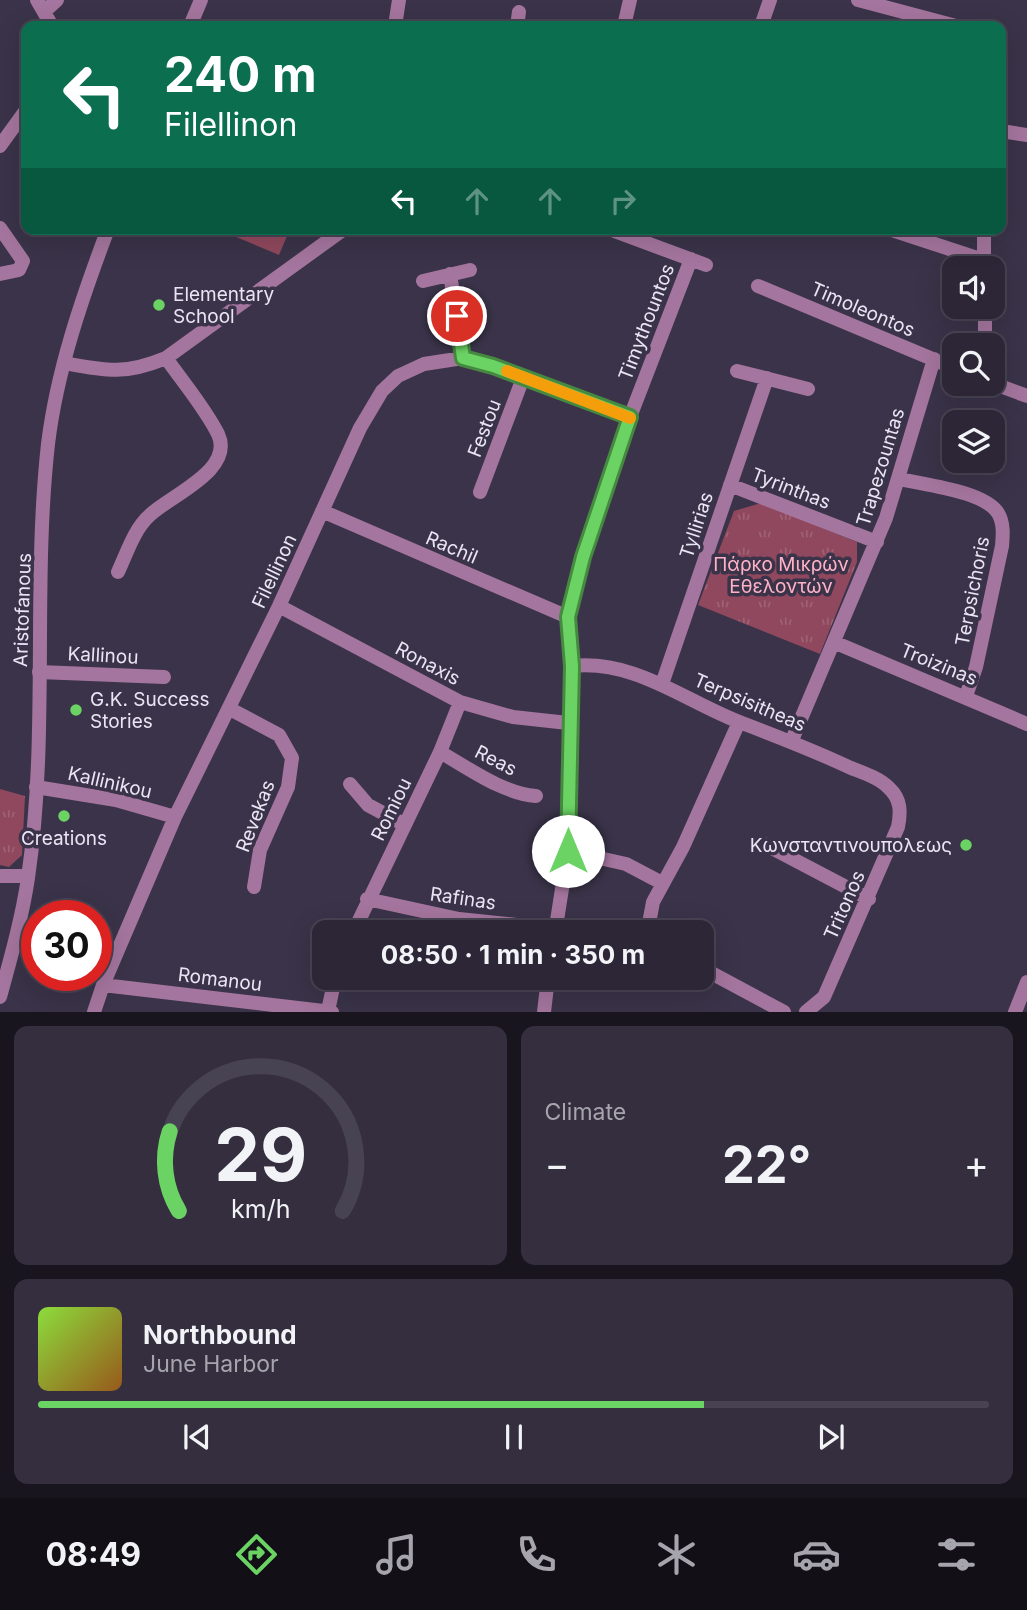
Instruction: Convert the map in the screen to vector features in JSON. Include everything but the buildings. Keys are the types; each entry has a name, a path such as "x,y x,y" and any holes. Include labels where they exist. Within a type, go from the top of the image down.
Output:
{"street":[{"path":"192,21 201,0"},
{"path":"396,21 399,0"},
{"path":"625,21 630,0"},
{"path":"763,21 770,0"},
{"path":"858,0 937,21"},
{"path":"0,146 21,117"},
{"path":"1006,132 1027,135"},
{"path":"0,228 23,261 19,270 0,274"},
{"name":"Aristofanous","path":"0,997 28,876 36,787 48,454 64,363 106,235"},
{"path":"64,363 117,371 137,370 166,358 336,235"},
{"path":"625,235 706,265"},
{"path":"905,235 962,256"},
{"path":"984,235 984,256"},
{"name":"Timythountos","path":"557,920 568,851 568,723 572,666 568,617 583,557 630,417 691,258"},
{"path":"423,281 470,270"},
{"path":"450,274 463,358"},
{"name":"Timoleontos","path":"758,286 942,363"},
{"path":"118,572 136,534 150,514 210,471 220,457 219,436 166,358"},
{"name":"Filellinon","path":"112,964 175,817 279,606 360,428 383,391 398,376 424,363 463,358 630,417"},
{"name":"Trapezountas","path":"792,740 836,643 877,542 900,479 934,359"},
{"path":"737,371 808,388"},
{"name":"Festou","path":"480,492 523,378"},
{"name":"Tyllirias","path":"662,684 767,378"},
{"path":"1005,388 1027,396"},
{"name":"Terpsichoris","path":"900,479 974,496 989,503 999,514 1003,528 1002,546 976,667 966,696"},
{"name":"Tyrinthas","path":"730,485 877,542"},
{"name":"Rachil","path":"322,511 568,617"},
{"name":"Ronaxis","path":"279,606 460,702 513,717 568,723"},
{"name":"Troizinas","path":"836,643 1027,724"},
{"name":"Terpsisitheas","path":"572,666 594,664 662,684 739,722 792,740 881,782 897,796 899,804"},
{"name":"Kallinou","path":"39,672 164,677"},
{"name":"Romiou","path":"358,920 440,752 460,702"},
{"name":"Revekas","path":"229,709 278,736 292,758 288,788 260,850 254,887"},
{"path":"652,920 651,909 662,883 683,847 739,722"},
{"name":"Reas","path":"440,752 501,786 522,795 536,796"},
{"path":"351,784 360,799 405,825"},
{"name":"Kallinikou","path":"36,787 116,800 175,817"},
{"name":"Tritonos","path":"806,1012 824,997 869,899 898,827 899,804"},
{"path":"764,844 869,899"},
{"path":"568,851 626,864 662,883"},
{"path":"0,876 28,876"},
{"name":"Rafinas","path":"367,899 467,920"},
{"path":"714,974 784,1012"},
{"path":"1015,1012 1027,982"},
{"name":"Romanou","path":"112,986 330,1011"},
{"path":"330,1011 333,990"},
{"path":"544,1012 547,990"},
{"name":"Filellinon","path":"94,1012 101,991"}],"green space":[{"path":"231,235 287,235 279,255"},
{"name":"Πάρκο Μικρών Εθελοντών","path":"761,503 857,542 857,562 820,654 698,605 734,511"},
{"path":"0,789 25,796 22,855 9,867 0,865"}],"slow traffic":[{"path":"507,371 630,418"}],"place":[{"name":"Elementary School","path":"159,305"},
{"name":"G.K. Success Stories","path":"76,710"},
{"name":"Creations","path":"64,816"},
{"name":"Κωνσταντινουπολεως","path":"966,845"}],"route":[{"path":"457,316 463,358 493,366 630,417 583,557 568,617 572,666 568,723 568,851"}]}
